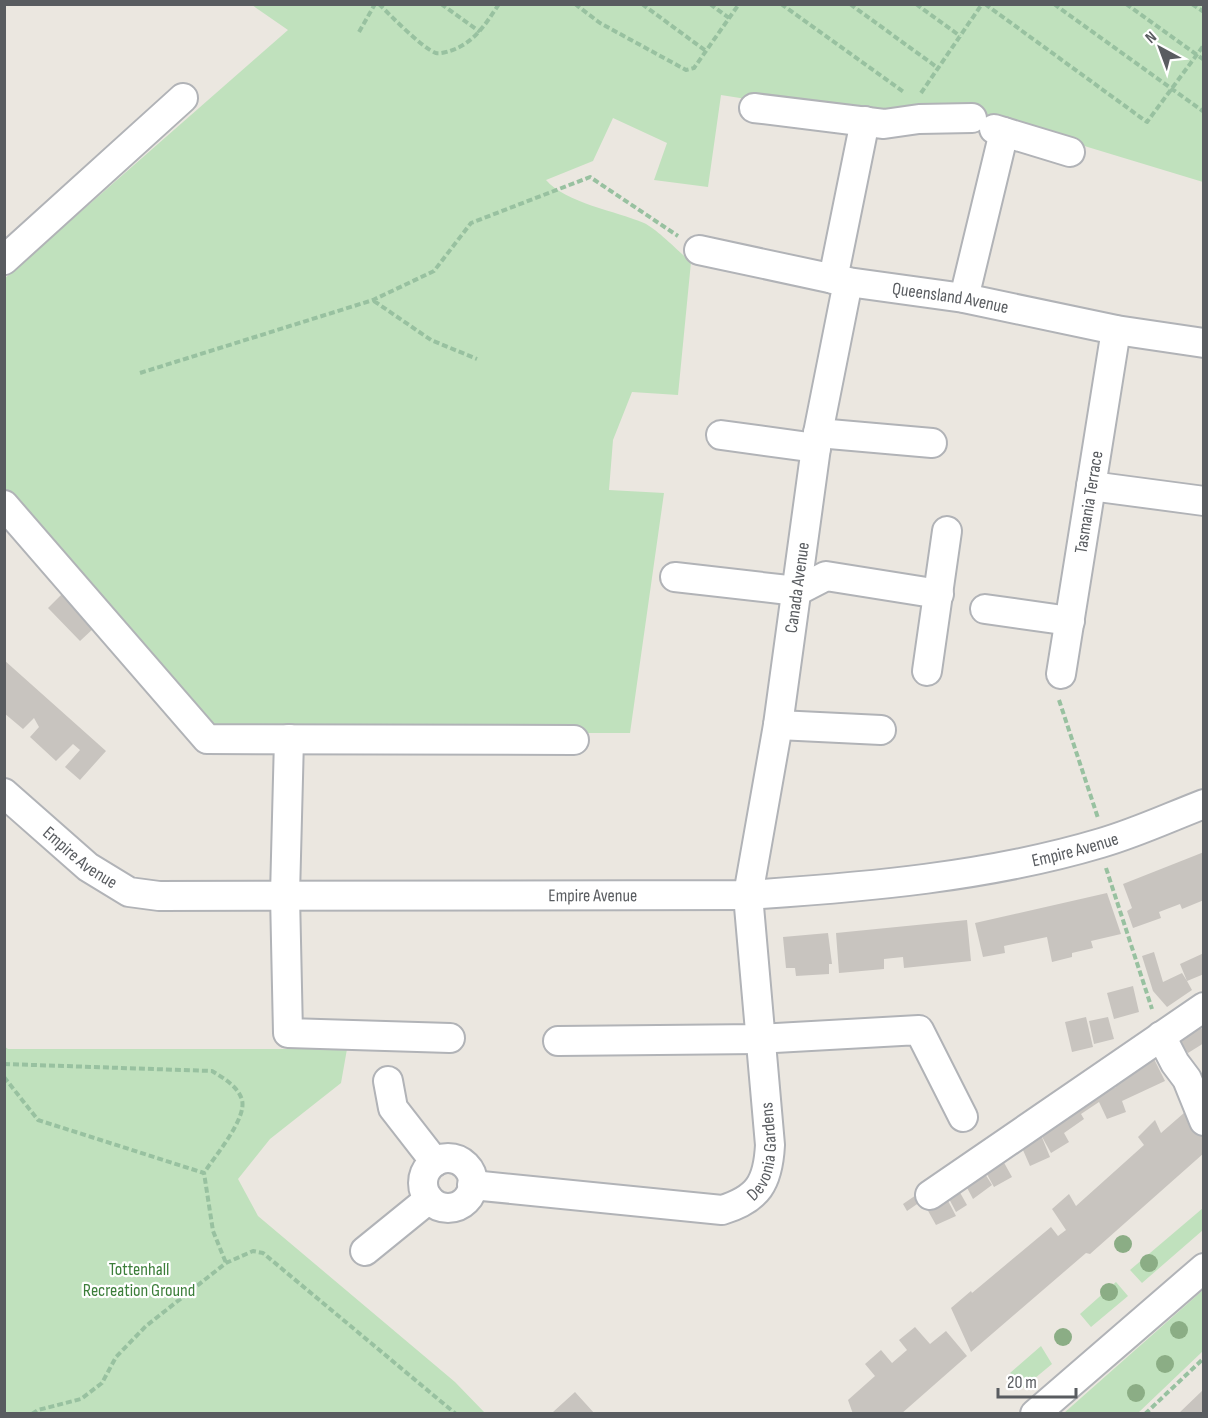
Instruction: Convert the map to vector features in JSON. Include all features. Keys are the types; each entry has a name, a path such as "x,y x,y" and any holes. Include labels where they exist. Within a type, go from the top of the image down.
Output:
{"street":[{"path":"4,260 183,98"},
{"path":"754,108 884,124 920,119 990,126 1070,152"},
{"name":"Canada Avenue","path":"748,895 778,725 817,440 865,122"},
{"path":"964,298 990,126"},
{"name":"Queensland Avenue","path":"699,250 841,280 964,298 1116,330 1203,343"},
{"name":"Tasmania Terrace","path":"1061,674 1116,330"},
{"path":"721,435 932,443"},
{"path":"1091,486 1203,501"},
{"path":"4,505 207,740 574,740"},
{"path":"927,671 947,531"},
{"path":"675,577 797,591 826,576 939,594"},
{"path":"985,609 1070,621"},
{"path":"778,725 881,730"},
{"path":"289,740 285,895 288,1033 450,1038"},
{"name":"Empire Avenue","path":"4,793 88,867 129,892 159,896 748,895 819,890 934,877 1007,865 1102,842 1203,804"},
{"name":"Devonia Gardens","path":"472,1185 722,1210 740,1204 754,1194 769,1167 770,1145 748,895"},
{"path":"930,1195 1158,1027 1203,987"},
{"path":"1094,1063 1158,1027 1203,1007"},
{"path":"1158,1027 1175,1063 1187,1079 1203,1121"},
{"path":"558,1041 759,1039 919,1030 963,1117"},
{"path":"388,1081 393,1108 435,1162"},
{"path":"442,1158 451,1158 462,1162 468,1168 472,1185 464,1202 456,1206 440,1207 429,1199 423,1183 424,1175 428,1167 435,1162 442,1158"},
{"path":"364,1251 429,1199"},
{"path":"1035,1413 1203,1268"}],"path":[{"path":"359,32 377,4 436,52 444,52 463,46 480,32 500,4"},
{"path":"441,4 480,32"},
{"path":"575,4 600,23 686,70 694,68 739,4"},
{"path":"642,4 706,51"},
{"path":"710,4 729,18"},
{"path":"781,4 906,94"},
{"path":"850,4 938,68"},
{"path":"916,4 960,36"},
{"path":"916,101 984,4 1148,122 1203,45"},
{"path":"1054,4 1203,112"},
{"path":"1126,4 1203,60"},
{"path":"1192,4 1203,12"},
{"path":"140,373 373,300 434,271 471,223 590,177 699,250"},
{"path":"373,300 431,340 477,358"},
{"path":"1061,674 1058,703 1158,1027"},
{"path":"4,1064 212,1071 231,1083 242,1100 241,1117 204,1173 213,1232 226,1263"},
{"path":"4,1077 38,1120 204,1173"},
{"path":"32,1413 81,1399 102,1383 116,1357 146,1326 226,1263 253,1251 263,1252 456,1413"},
{"path":"1145,1413 1203,1358"}],"green space":[{"path":"252,5 1203,5 1203,182 976,113 883,120 721,95 708,187 654,180 667,143 613,118 593,161 546,180 578,201 644,223 691,262 678,395 632,392 613,440 609,490 664,493 630,733 204,733 5,496 4,279 288,30"},
{"name":"Tottenhall Recreation Ground","path":"4,1046 8,1049 347,1049 341,1083 270,1139 238,1179 258,1216 455,1382 485,1413 5,1413"},
{"path":"1203,1208 1203,1230 1142,1283 1130,1270"},
{"path":"1116,1282 1128,1296 1091,1327 1080,1314"},
{"path":"1203,1290 1203,1351 1138,1413 1064,1413"},
{"path":"1041,1346 1052,1364 1023,1388 1010,1373"}],"building":[{"path":"63,593 95,627 80,641 48,608"},
{"path":"4,660 106,751 80,780 65,767 80,750 73,744 56,761 30,737 39,727 34,718 23,729 4,713 6,697"},
{"path":"1204,852 1204,900 1182,909 1180,904 1159,912 1161,918 1133,928 1127,911 1132,908 1123,884"},
{"path":"1107,893 1121,934 1091,941 1093,948 1072,953 1072,957 1052,962 1047,937 1004,946 1005,953 983,957 975,923"},
{"path":"967,920 971,961 904,968 903,957 884,959 884,969 839,973 836,933"},
{"path":"828,933 832,964 829,964 829,974 796,976 795,968 786,968 783,937"},
{"path":"1154,952 1163,982 1182,973 1192,990 1167,1007 1153,991 1142,956"},
{"path":"1204,953 1204,974 1187,981 1180,964"},
{"path":"1133,986 1139,1012 1114,1019 1107,993"},
{"path":"1086,1017 1093,1047 1072,1052 1065,1022"},
{"path":"1108,1017 1114,1039 1094,1044 1089,1021"},
{"path":"1198,1020 1204,1034 1204,1043 1188,1053 1175,1037"},
{"path":"1154,1059 1165,1081 1122,1101 1126,1112 1107,1119 1099,1102 1081,1114 1084,1119 1064,1133 1069,1142 1051,1153 1041,1135 1050,1157 1030,1166 1019,1141 1096,1095 1116,1087 1113,1080"},
{"path":"1192,1106 1204,1141 1204,1153 1090,1254 1086,1253 971,1352 951,1308 1051,1227 1058,1236 1066,1230 1052,1209 1069,1194 1076,1206 1144,1145 1138,1137 1155,1120 1161,1133"},
{"path":"1002,1159 1012,1177 994,1187 984,1169"},
{"path":"982,1169 992,1185 973,1199 964,1182"},
{"path":"958,1189 967,1205 956,1212 947,1195"},
{"path":"919,1193 923,1200 907,1211 903,1204"},
{"path":"945,1195 956,1216 936,1225 927,1209"},
{"path":"915,1327 930,1344 946,1331 967,1356 901,1414 853,1414 848,1400 875,1376 865,1364 881,1350 892,1363 907,1350 899,1340"},
{"path":"1204,1389 1204,1414 1178,1414"},
{"path":"575,1392 595,1414 554,1414 553,1412"}]}
